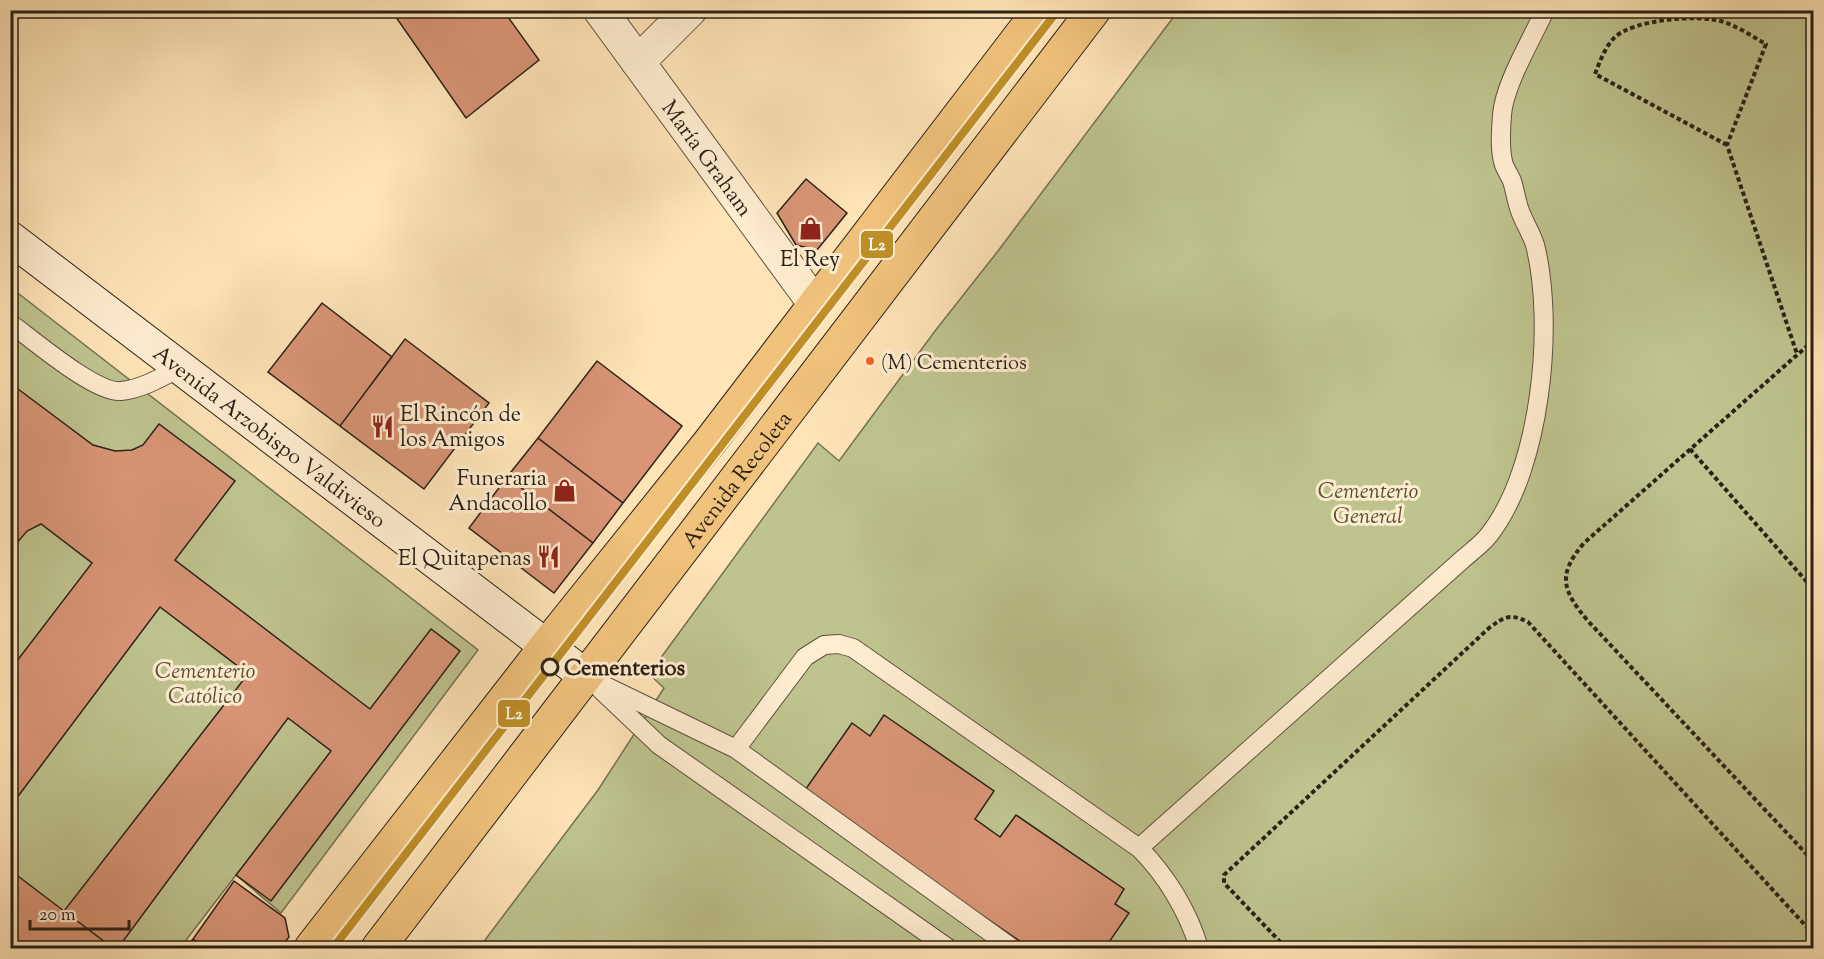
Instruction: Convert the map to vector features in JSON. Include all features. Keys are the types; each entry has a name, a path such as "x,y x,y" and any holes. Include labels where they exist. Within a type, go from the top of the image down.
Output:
{"main road":[{"name":"María Graham","path":"600,10 815,304"},
{"path":"638,62 690,10"},
{"name":"Avenida Recoleta","path":"312,948 547,645 626,549 1040,10"},
{"name":"Avenida Recoleta","path":"378,948 1094,10"},
{"name":"Avenida Arzobispo Valdivieso","path":"10,238 587,676"}],"lane":[{"path":"1139,848 1489,535 1506,507 1523,468 1533,432 1543,345 1543,297 1535,245 1519,208 1504,163 1501,141 1502,113 1509,85 1545,10"},
{"path":"10,323 94,384 118,392 142,386 181,367"},
{"path":"736,749 805,657 824,645 839,644 854,648 1139,848 1155,864 1179,902 1199,948"},
{"path":"587,676 736,749 1012,948"},
{"path":"587,676 659,745 948,948"}],"path":[{"path":"1727,145 1594,74 1609,45 1617,35 1667,19 1708,19 1724,22 1766,44 1727,145 1797,354"},
{"path":"1814,340 1584,543 1569,564 1565,585 1568,595 1588,621 1814,862"},
{"path":"1690,449 1814,590"},
{"path":"1286,948 1224,883 1224,875 1489,628 1509,616 1517,616 1528,622 1814,935"}],"green space":[{"name":"Cementerio General","path":"1178,11 1813,11 1813,948 479,948 598,790 664,688 649,674 818,443 839,461"},
{"name":"Cementerio Católico","path":"10,287 478,650 281,913 236,875 180,948 11,948"}],"building":[{"path":"391,10 503,10 539,60 466,118"},
{"name":"El Rey","path":"806,179 847,213 817,250 796,245 777,213"},
{"path":"322,303 392,357 340,426 268,372"},
{"path":"405,339 489,403 424,489 340,426"},
{"path":"597,361 682,426 623,503 538,438"},
{"path":"10,383 93,445 115,451 132,450 143,445 159,424 235,481 175,560 370,709 431,629 460,651 271,901 236,875 331,751 288,718 118,948 113,948 64,911 248,674 160,607 10,807 10,670 92,563 41,524 27,531 10,551"},
{"name":"Funeraria Andacollo","path":"538,438 623,503 593,543 507,477"},
{"path":"507,477 593,543 554,593 469,528"},
{"path":"884,715 994,791 975,819 1000,837 1016,815 1124,889 1115,904 1129,913 1105,948 1030,948 803,793 852,723 870,736"},
{"path":"10,870 64,911 113,948 10,948"},
{"path":"234,881 285,918 289,937 280,948 206,948 193,939"},
{"path":"193,939 206,948 186,948"}],"transit line":[{"name":"L2","path":"333,948 1058,10"}],"place":[{"name":"El Rey","path":"810,229"},
{"name":"(M) Cementerios","path":"870,361"},
{"name":"El Rincón de los Amigos","path":"382,426"},
{"name":"Funeraria Andacollo","path":"565,490"},
{"name":"El Quitapenas","path":"549,557"},
{"name":"Cementerios","path":"550,667"}]}
